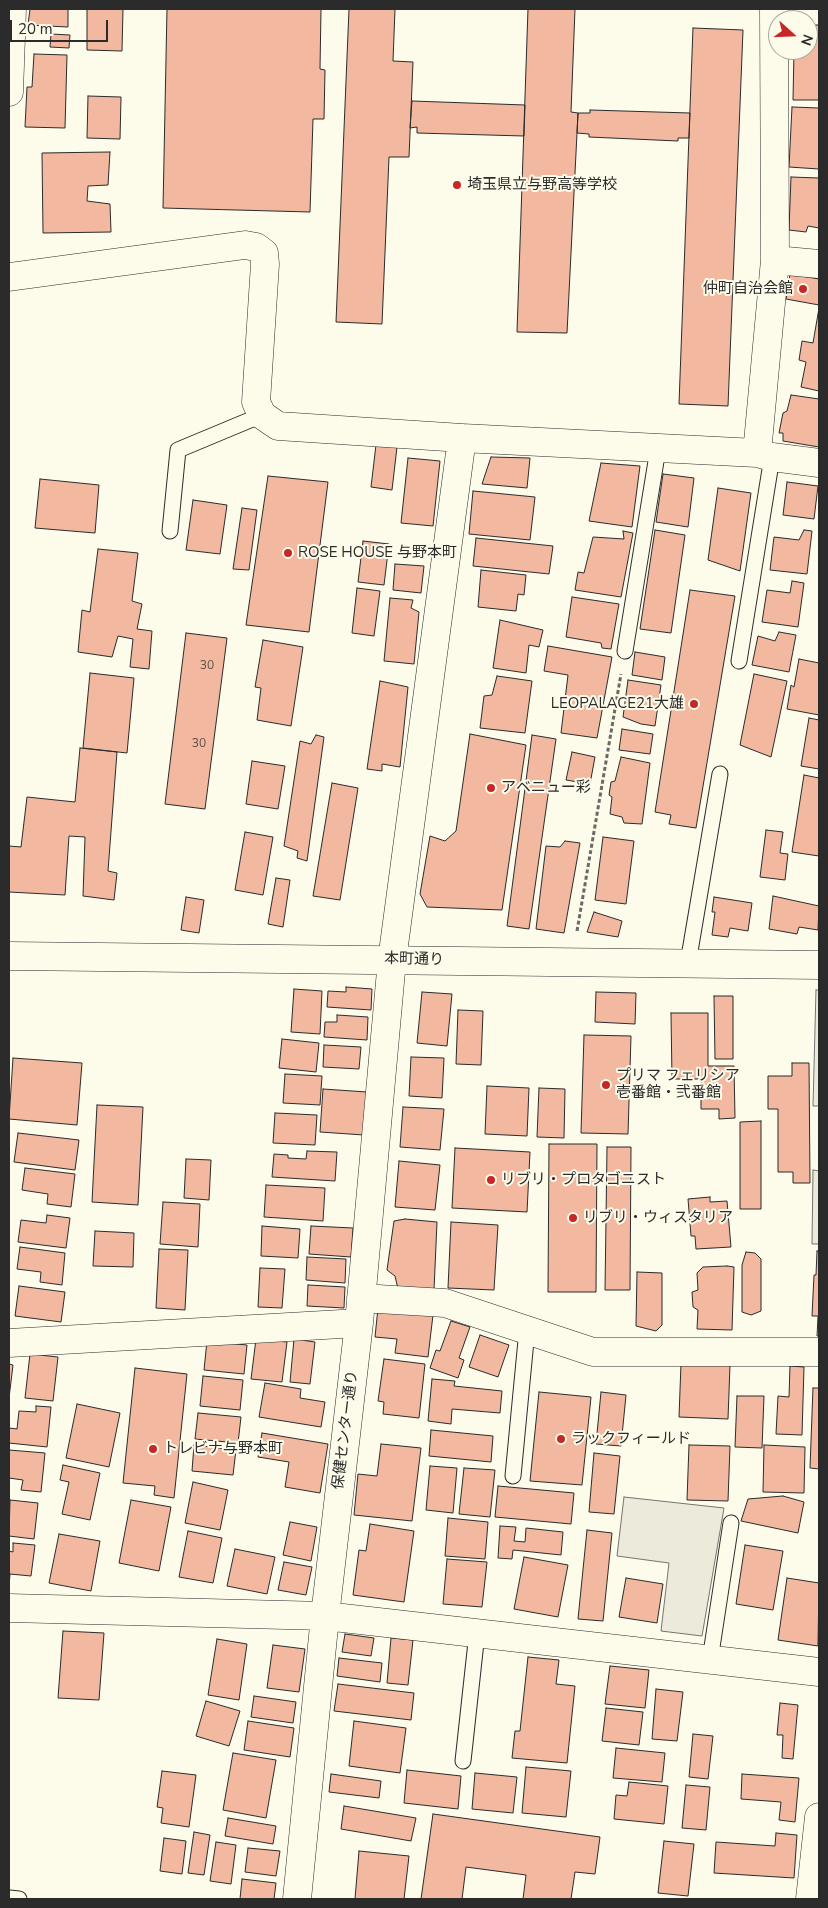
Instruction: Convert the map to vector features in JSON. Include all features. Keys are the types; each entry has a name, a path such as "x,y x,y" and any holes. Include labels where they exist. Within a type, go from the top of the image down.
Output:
{"street":[{"path":"9,92 12,9"},
{"path":"765,455 775,260 774,9"},
{"path":"9,278 245,245 256,247 264,253 265,264 256,402 262,415 278,426 765,455 819,463"},
{"path":"775,260 819,264"},
{"name":"保健センター通り","path":"297,1899 325,1616 360,1310 392,960 462,438"},
{"name":"本町通り","path":"9,956 819,965"},
{"path":"9,1343 445,1303 593,1352 819,1352"},
{"path":"9,1608 325,1616 819,1672"},
{"path":"810,1899 819,1817"}],"lane":[{"path":"170,531 178,450 262,415"},
{"path":"625,651 658,449"},
{"path":"739,661 765,455"},
{"path":"688,964 720,774"},
{"path":"513,1476 527,1330"},
{"path":"710,1660 731,1524"},
{"path":"463,1761 477,1633"},
{"path":"9,1898 19,1899"}],"path":[{"path":"572,962 625,651"}],"shaded area":[{"path":"816,990 819,990 819,1106 813,1106"},
{"path":"813,1170 819,1171 819,1244 812,1244"},
{"path":"624,1497 724,1508 702,1636 661,1631 669,1563 617,1556"}],"building":[{"path":"30,9 68,9 68,27 28,25"},
{"path":"87,9 123,9 122,51 87,50"},
{"path":"167,9 321,9 320,69 325,70 324,119 313,119 310,212 163,208"},
{"path":"349,9 395,9 393,61 413,62 409,157 389,157 382,324 336,322"},
{"path":"528,9 575,9 571,112 578,113 567,333 517,332"},
{"path":"819,25 819,100 793,100 794,60 818,60"},
{"path":"693,28 743,30 728,406 679,404"},
{"path":"51,34 70,35 69,48 50,47"},
{"path":"34,54 67,55 65,128 25,127 27,87 32,87"},
{"path":"88,96 121,97 120,139 87,138"},
{"path":"412,101 525,105 524,136 417,133 417,127 410,128"},
{"path":"792,107 819,108 819,169 789,167"},
{"path":"590,110 690,113 689,138 678,138 678,141 589,137 589,134 577,133 578,113 590,113"},
{"path":"110,152 108,185 88,186 87,201 110,204 111,232 43,233 42,153"},
{"path":"791,177 819,178 819,228 808,226 806,232 789,230"},
{"name":"仲町自治会館","path":"790,274 819,279 819,305 786,299"},
{"path":"819,308 819,391 801,387 806,362 799,360 802,341 813,343"},
{"path":"791,395 819,399 819,447 783,441 783,433 779,433 783,413 787,411"},
{"path":"376,445 397,447 392,490 371,487"},
{"path":"491,457 530,458 527,488 482,484"},
{"path":"408,458 440,461 433,526 401,523"},
{"path":"601,463 640,466 632,527 589,521"},
{"path":"663,474 694,478 688,527 656,522"},
{"name":"ROSE HOUSE 与野本町","path":"268,476 328,482 309,632 246,625"},
{"path":"40,479 99,485 95,533 35,528"},
{"path":"787,482 818,486 814,519 783,515"},
{"path":"718,488 751,493 740,571 708,560"},
{"path":"473,491 535,497 530,540 469,534"},
{"path":"193,500 227,505 220,554 186,550"},
{"path":"242,508 257,510 249,570 233,569"},
{"path":"655,530 685,535 671,633 640,629"},
{"path":"804,530 812,531 807,574 770,570 774,537 799,540"},
{"path":"623,531 633,533 621,597 575,590 578,572 584,573 593,537 624,539"},
{"path":"476,538 553,546 549,574 473,566"},
{"path":"363,541 389,544 384,585 358,582"},
{"path":"98,549 138,553 132,601 142,604 137,629 152,631 149,669 130,667 133,639 118,636 112,657 78,652 82,610 90,612"},
{"path":"395,564 424,566 421,593 393,590"},
{"path":"481,570 526,575 524,595 518,594 516,611 478,607"},
{"path":"792,581 804,583 798,627 762,622 767,590 790,593"},
{"path":"357,588 380,591 374,636 352,633"},
{"name":"LEOPALACE21大雄","path":"690,590 735,596 696,828 669,824 671,815 655,812"},
{"path":"572,597 619,604 611,649 602,648 601,643 566,637"},
{"path":"390,598 413,600 411,608 419,612 414,664 384,661"},
{"path":"500,620 543,630 539,647 529,645 526,673 493,668"},
{"path":"779,632 796,635 789,672 752,665 758,636 775,641"},
{"path":"186,633 227,638 205,809 165,804"},
{"path":"263,640 303,647 291,726 257,720 261,688 255,687"},
{"path":"548,646 612,657 597,738 561,733 568,675 544,671"},
{"path":"635,652 665,657 662,680 632,675"},
{"path":"799,659 819,663 819,715 787,709 791,685 794,687"},
{"path":"90,673 134,678 127,753 83,748"},
{"path":"754,674 787,681 771,757 740,745"},
{"path":"497,676 532,681 525,733 480,728 484,696 492,695"},
{"path":"628,680 661,685 655,726 641,724 623,717"},
{"path":"380,681 408,687 400,767 382,764 382,771 367,769"},
{"path":"809,718 819,720 819,769 801,766"},
{"path":"622,729 653,734 650,754 619,750"},
{"name":"アベニュー彩","path":"470,734 526,745 502,910 427,907 420,894 430,836 445,841 456,831"},
{"path":"316,735 324,737 307,861 297,858 298,851 284,846 300,741 311,744"},
{"path":"532,735 556,739 529,929 507,926"},
{"path":"80,748 117,752 108,871 117,873 114,900 83,896 85,837 69,836 65,895 9,892 9,846 21,847 27,797 75,802"},
{"path":"572,752 595,757 590,784 566,780"},
{"path":"621,757 650,763 642,824 624,823 622,817 610,814 612,797 609,795 611,782 615,781"},
{"path":"252,761 285,766 278,809 246,804"},
{"path":"804,775 819,778 819,856 792,852"},
{"path":"332,783 358,788 340,900 313,896"},
{"path":"766,830 783,832 780,853 788,854 785,880 760,877"},
{"path":"245,832 273,837 263,895 235,890"},
{"path":"603,837 634,841 626,904 595,900"},
{"path":"565,841 580,843 564,933 536,929 546,846 560,847"},
{"path":"276,878 290,880 283,927 268,924"},
{"path":"773,896 819,906 818,930 799,927 797,934 769,929"},
{"path":"186,897 204,900 199,933 181,930"},
{"path":"714,897 752,903 748,931 730,928 728,937 712,935 715,912 712,912"},
{"path":"594,912 622,921 618,937 587,932"},
{"path":"346,987 372,989 371,1010 327,1007 328,991 346,992"},
{"path":"294,989 322,991 320,1034 291,1032"},
{"path":"422,992 452,994 447,1046 417,1043"},
{"path":"596,992 636,993 635,1024 595,1022"},
{"path":"714,996 733,996 733,1059 715,1059"},
{"path":"458,1010 483,1011 481,1065 456,1064"},
{"path":"671,1013 708,1013 708,1066 734,1066 735,1118 719,1119 719,1109 701,1109 701,1079 672,1079"},
{"path":"337,1015 368,1017 367,1040 324,1037 325,1022 337,1022"},
{"name":"プリマ フェリシア 壱番館・弐番館","path":"584,1035 631,1036 628,1134 581,1133"},
{"path":"282,1039 319,1043 316,1072 279,1068"},
{"path":"324,1045 361,1047 359,1069 323,1067"},
{"path":"411,1057 444,1058 442,1098 409,1096"},
{"path":"13,1058 82,1063 77,1125 9,1119"},
{"path":"792,1063 809,1063 810,1183 793,1183 793,1172 778,1172 778,1109 768,1109 768,1076 792,1076"},
{"path":"285,1074 322,1076 320,1105 283,1103"},
{"path":"487,1086 529,1088 527,1136 485,1134"},
{"path":"539,1088 565,1089 564,1138 537,1137"},
{"path":"323,1089 367,1092 364,1135 320,1132"},
{"path":"97,1105 143,1107 138,1205 92,1202"},
{"path":"403,1107 444,1109 440,1150 400,1147"},
{"path":"275,1113 317,1115 315,1145 273,1143"},
{"path":"761,1121 761,1209 740,1209 740,1122"},
{"path":"18,1133 79,1140 75,1170 14,1162"},
{"name":"リブリ・ウィスタリア","path":"549,1144 597,1144 596,1292 548,1292"},
{"path":"607,1147 631,1147 630,1290 605,1290"},
{"name":"リブリ・プロタゴニスト","path":"455,1148 530,1152 527,1212 452,1208"},
{"path":"307,1151 337,1152 335,1181 272,1177 274,1154 288,1155 288,1158 306,1159"},
{"path":"186,1159 211,1160 209,1200 184,1198"},
{"path":"399,1161 440,1165 435,1210 395,1207"},
{"path":"25,1168 75,1174 71,1207 47,1204 48,1194 22,1190"},
{"path":"266,1185 325,1188 323,1221 264,1217"},
{"path":"710,1197 710,1202 727,1201 731,1247 696,1249 695,1236 691,1236 688,1199"},
{"path":"163,1202 200,1204 198,1247 160,1244"},
{"path":"47,1215 70,1218 66,1248 18,1242 21,1220 46,1223"},
{"path":"405,1219 437,1222 434,1290 398,1289 395,1276 387,1270 394,1221"},
{"path":"451,1222 498,1225 494,1290 448,1288"},
{"path":"262,1226 300,1229 298,1258 261,1256"},
{"path":"311,1226 353,1228 351,1257 309,1254"},
{"path":"95,1231 134,1233 133,1267 93,1266"},
{"path":"20,1247 65,1253 62,1285 40,1282 41,1272 17,1269"},
{"path":"159,1249 188,1250 185,1310 156,1308"},
{"path":"817,1251 819,1251 819,1336 817,1336 818,1316 812,1316"},
{"path":"746,1252 755,1253 761,1259 761,1311 751,1315 742,1312 742,1265"},
{"path":"307,1257 346,1259 345,1283 306,1280"},
{"path":"703,1267 734,1267 732,1330 697,1329 698,1310 693,1307 692,1292 698,1290 697,1273"},
{"path":"260,1268 285,1269 282,1308 258,1307"},
{"path":"637,1272 662,1273 662,1325 656,1331 636,1326"},
{"path":"308,1285 345,1287 344,1308 307,1306"},
{"path":"19,1286 65,1292 61,1322 15,1316"},
{"path":"378,1308 433,1315 428,1357 395,1353 397,1339 375,1337"},
{"path":"451,1321 470,1327 459,1358 464,1360 458,1378 430,1368 436,1350 440,1351"},
{"path":"480,1335 509,1345 498,1377 469,1367"},
{"path":"256,1339 287,1342 282,1382 251,1379"},
{"path":"294,1339 315,1342 310,1384 290,1382"},
{"path":"207,1341 247,1345 244,1374 204,1370"},
{"path":"30,1354 58,1357 53,1401 25,1398"},
{"path":"384,1359 425,1364 419,1418 383,1414 384,1402 378,1401"},
{"path":"9,1364 13,1365 9,1398"},
{"path":"681,1364 730,1365 728,1419 679,1417"},
{"path":"790,1366 804,1367 802,1435 776,1434 778,1396 789,1397"},
{"name":"トレビナ与野本町","path":"135,1368 187,1374 174,1498 154,1495 155,1486 123,1483"},
{"path":"203,1376 243,1380 240,1410 200,1406"},
{"path":"432,1379 455,1381 454,1386 502,1391 500,1413 452,1409 451,1424 428,1421"},
{"path":"265,1383 301,1389 300,1398 325,1402 321,1427 259,1417"},
{"path":"813,1388 819,1388 819,1469 810,1468"},
{"name":"ラックフィールド","path":"539,1392 591,1397 582,1485 530,1481"},
{"path":"601,1392 626,1395 621,1446 596,1444"},
{"path":"737,1396 764,1396 762,1448 735,1447"},
{"path":"77,1404 120,1413 109,1467 66,1458"},
{"path":"36,1406 51,1407 47,1447 9,1443 9,1428 17,1429 19,1411 36,1412"},
{"path":"198,1413 241,1417 238,1443 195,1439"},
{"path":"431,1430 493,1436 491,1462 429,1456"},
{"path":"262,1433 328,1444 320,1493 285,1487 289,1462 258,1457"},
{"path":"381,1444 421,1448 412,1521 354,1515 358,1474 377,1476"},
{"path":"194,1445 236,1450 233,1475 192,1471"},
{"path":"689,1445 730,1446 728,1501 687,1500"},
{"path":"764,1445 805,1447 804,1493 763,1492"},
{"path":"9,1450 45,1453 41,1492 21,1490 23,1480 9,1478"},
{"path":"594,1453 620,1456 614,1514 589,1512"},
{"path":"63,1465 100,1473 90,1520 62,1514 69,1482 60,1480"},
{"path":"430,1466 457,1468 453,1513 426,1510"},
{"path":"464,1468 495,1470 490,1517 459,1514"},
{"path":"193,1482 228,1490 220,1530 185,1523"},
{"path":"498,1486 574,1493 571,1524 495,1517"},
{"path":"783,1496 804,1502 798,1533 741,1521 748,1499"},
{"path":"10,1500 38,1503 34,1539 9,1536"},
{"path":"131,1500 171,1507 159,1571 119,1563"},
{"path":"448,1518 488,1522 485,1559 445,1556"},
{"path":"290,1522 317,1527 311,1561 283,1555"},
{"path":"370,1524 414,1531 404,1602 353,1595 359,1550 366,1551"},
{"path":"500,1526 516,1527 514,1541 525,1542 526,1528 563,1532 561,1555 513,1550 512,1559 498,1558"},
{"path":"587,1530 612,1533 603,1621 578,1619"},
{"path":"188,1531 222,1538 213,1583 179,1577"},
{"path":"59,1534 100,1541 91,1591 49,1583"},
{"path":"13,1543 35,1545 31,1576 10,1574 9,1587 9,1551 13,1552"},
{"path":"745,1545 783,1551 773,1610 736,1604"},
{"path":"235,1549 275,1557 267,1594 227,1586"},
{"path":"524,1557 568,1565 558,1617 514,1609"},
{"path":"447,1559 487,1562 482,1607 443,1604"},
{"path":"284,1562 312,1567 306,1595 278,1590"},
{"path":"626,1578 663,1584 657,1623 619,1617"},
{"path":"787,1578 819,1583 818,1646 778,1640"},
{"path":"63,1631 104,1633 99,1700 58,1698"},
{"path":"345,1634 374,1638 371,1656 342,1652"},
{"path":"391,1638 413,1640 408,1685 387,1683"},
{"path":"217,1639 247,1644 239,1700 208,1695"},
{"path":"273,1645 305,1649 299,1692 267,1688"},
{"path":"528,1657 559,1660 556,1684 575,1686 567,1763 512,1758 515,1731 520,1731"},
{"path":"339,1658 382,1663 380,1682 337,1676"},
{"path":"610,1666 649,1670 645,1708 605,1704"},
{"path":"338,1684 414,1693 411,1720 334,1711"},
{"path":"656,1689 683,1692 677,1741 652,1739"},
{"path":"254,1696 296,1702 293,1723 251,1717"},
{"path":"206,1701 240,1711 229,1746 196,1736"},
{"path":"780,1703 798,1705 793,1759 782,1758 783,1735 777,1735"},
{"path":"606,1708 643,1712 639,1745 602,1741"},
{"path":"248,1721 294,1728 290,1757 244,1750"},
{"path":"354,1721 406,1728 400,1773 349,1766"},
{"path":"693,1734 713,1736 708,1779 689,1777"},
{"path":"616,1748 665,1753 662,1782 613,1778"},
{"path":"233,1753 276,1760 266,1818 223,1810"},
{"path":"526,1767 571,1771 566,1817 522,1813"},
{"path":"407,1770 461,1776 458,1809 404,1803"},
{"path":"162,1771 196,1775 189,1827 161,1823 163,1808 157,1807"},
{"path":"475,1773 517,1777 513,1813 472,1809"},
{"path":"331,1774 381,1781 379,1798 329,1792"},
{"path":"742,1774 799,1778 795,1822 779,1820 781,1802 741,1799"},
{"path":"629,1782 668,1786 664,1824 614,1819 616,1795 627,1796"},
{"path":"686,1785 710,1787 706,1830 682,1828"},
{"path":"344,1806 416,1818 411,1841 341,1829"},
{"path":"433,1814 600,1837 595,1874 575,1872 571,1899 523,1899 526,1875 466,1867 462,1899 421,1899"},
{"path":"228,1818 276,1826 273,1844 225,1836"},
{"path":"194,1832 210,1835 204,1875 188,1873"},
{"path":"776,1833 797,1835 794,1878 714,1873 716,1842 775,1846"},
{"path":"164,1838 186,1841 182,1874 160,1871"},
{"path":"664,1841 694,1844 688,1896 658,1893"},
{"path":"216,1842 236,1845 231,1884 210,1881"},
{"path":"248,1848 280,1851 276,1876 245,1872"},
{"path":"359,1851 409,1856 404,1899 355,1899"},
{"path":"242,1879 276,1883 274,1899 240,1899"}],"place":[{"name":"埼玉県立与野高等学校","path":"457,185"},
{"name":"仲町自治会館","path":"803,289"},
{"name":"ROSE HOUSE 与野本町","path":"288,553"},
{"name":"LEOPALACE21大雄","path":"694,704"},
{"name":"アベニュー彩","path":"491,788"},
{"name":"プリマ フェリシア 壱番館・弐番館","path":"606,1085"},
{"name":"リブリ・プロタゴニスト","path":"491,1180"},
{"name":"リブリ・ウィスタリア","path":"573,1218"},
{"name":"ラックフィールド","path":"561,1439"},
{"name":"トレビナ与野本町","path":"153,1449"}]}
